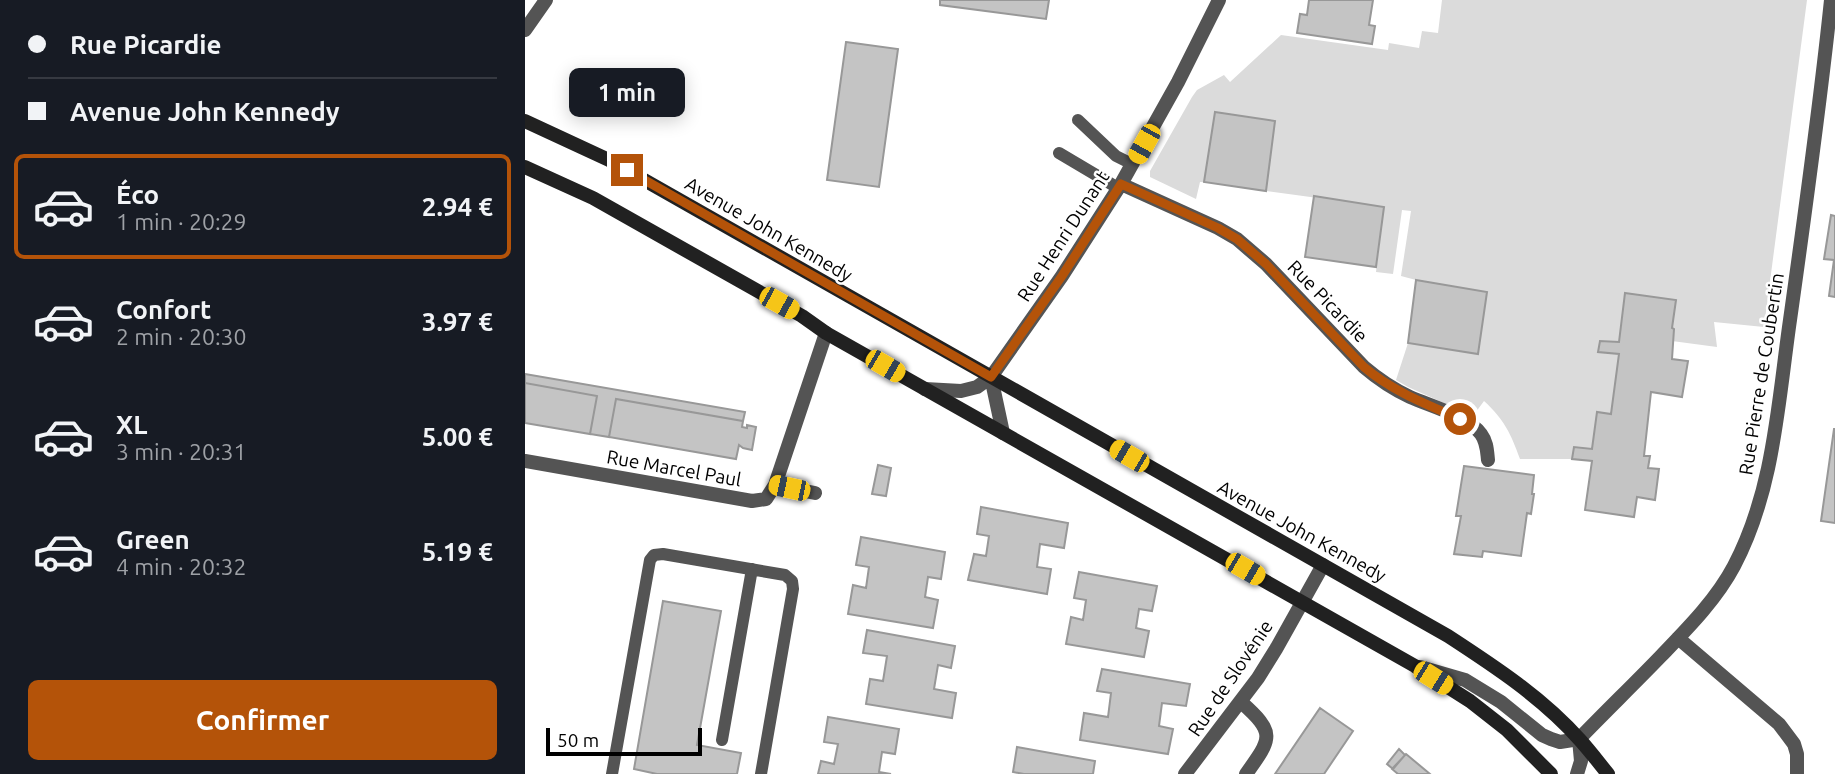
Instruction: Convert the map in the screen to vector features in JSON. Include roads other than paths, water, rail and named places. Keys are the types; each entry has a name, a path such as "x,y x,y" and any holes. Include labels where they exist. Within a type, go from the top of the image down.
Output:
{"main road":[{"name":"Avenue John Kennedy","path":"525,121 609,160 1448,636 1552,712 1608,774"},
{"path":"525,167 593,198 1415,666 1470,701 1507,730 1551,774"}],"street":[{"path":"525,30 545,0"},
{"name":"Rue Henri Dunant","path":"991,377 1062,276 1119,186 1187,66 1219,0"},
{"name":"Rue Pierre de Coubertin","path":"1579,739 1709,604 1733,567 1763,493 1771,457 1822,85 1831,0"},
{"name":"Rue Picardie","path":"1119,186 1218,228 1237,239 1266,264 1377,378 1475,428 1482,435 1488,460"},
{"path":"815,493 775,485 826,333"},
{"path":"925,389 961,391 977,387 991,377 1003,433"},
{"name":"Rue Marcel Paul","path":"525,461 752,501 766,499 775,485"},
{"name":"Rue de Slovénie","path":"1185,774 1241,702 1276,649 1323,565"},
{"path":"1678,638 1779,724 1794,744 1797,774"},
{"path":"1415,666 1465,680 1501,702 1542,735 1560,742 1579,739 1581,761 1577,774"},
{"path":"1241,702 1259,718 1266,732 1263,750 1246,774"}],"lane":[{"path":"1078,120 1117,156 1132,164"},
{"path":"1059,153 1119,186"},
{"path":"612,774 650,560 654,555 663,554 785,575 792,581 793,589 761,774"},
{"path":"722,740 752,569"}]}
